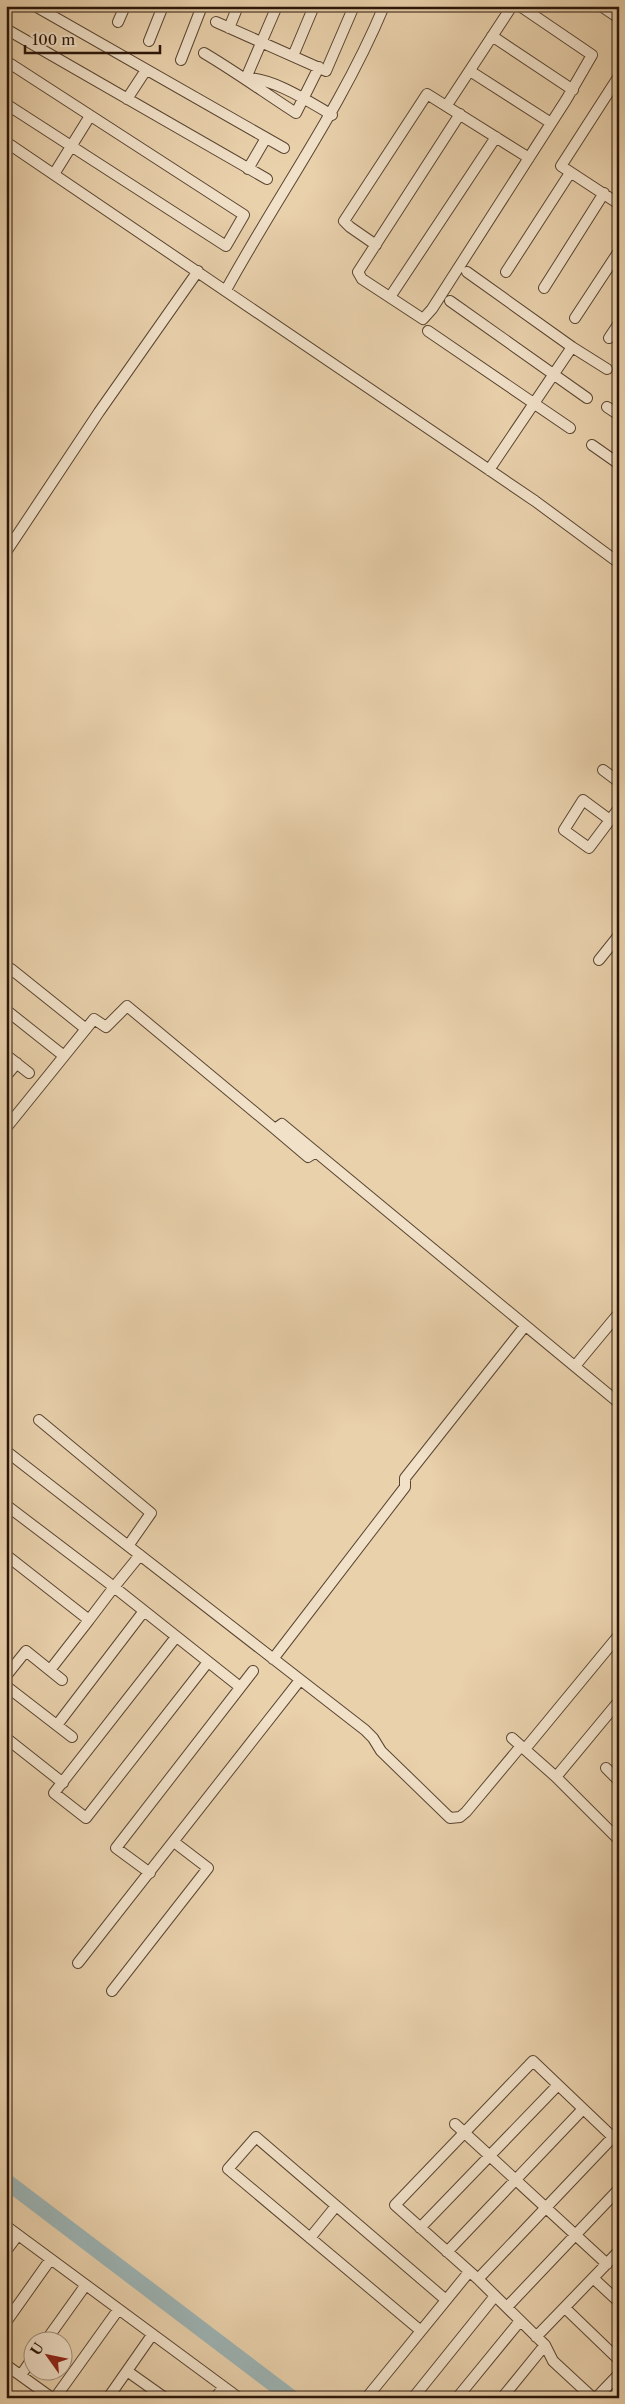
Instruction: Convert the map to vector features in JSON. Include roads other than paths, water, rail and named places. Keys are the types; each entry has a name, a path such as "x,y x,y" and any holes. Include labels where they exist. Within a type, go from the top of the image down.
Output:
{"street":[{"path":"35,6 284,148"},
{"path":"118,22 125,6"},
{"path":"149,41 163,6"},
{"path":"181,60 202,6"},
{"path":"229,28 238,6"},
{"path":"246,78 276,6"},
{"path":"293,56 314,6"},
{"path":"216,22 326,71 354,6"},
{"path":"226,290 292,176 332,115 369,43 384,6"},
{"path":"447,105 512,6"},
{"path":"460,114 358,276 423,319 427,316 573,90 592,55 520,6"},
{"path":"601,6 619,18"},
{"path":"6,29 267,179"},
{"path":"492,36 573,90"},
{"path":"204,53 246,78 255,87 296,113 319,68"},
{"path":"6,61 244,215 226,246 6,104"},
{"path":"127,98 146,70"},
{"path":"470,71 551,123"},
{"path":"619,76 561,166 619,204"},
{"path":"246,78 258,78 304,98 332,115"},
{"path":"376,245 345,224 344,220 427,94 529,158"},
{"path":"54,174 90,116"},
{"path":"390,297 496,137"},
{"path":"248,169 266,138"},
{"path":"6,142 489,470 619,563"},
{"path":"506,272 570,173"},
{"path":"544,288 604,193"},
{"path":"575,318 619,251"},
{"path":"610,264 619,270"},
{"path":"6,552 98,412 198,271"},
{"path":"467,272 572,347 608,370"},
{"path":"450,301 587,398"},
{"path":"609,338 619,323"},
{"path":"428,331 570,428"},
{"path":"489,470 572,347"},
{"path":"607,407 619,415"},
{"path":"592,445 619,464"},
{"path":"603,770 619,782"},
{"path":"610,820 584,800 564,830 589,848 610,820 619,808"},
{"path":"599,960 619,935"},
{"path":"6,975 11,969 86,1029"},
{"path":"6,1128 94,1019 106,1027 127,1006 275,1130 282,1124 619,1404"},
{"path":"6,1010 64,1056"},
{"path":"6,1055 29,1073"},
{"path":"6,1076 16,1063"},
{"path":"575,1366 619,1313"},
{"path":"273,1659 405,1487 405,1478 525,1326"},
{"path":"39,1420 151,1513 128,1546"},
{"path":"6,1451 374,1738 381,1752 444,1813 455,1819 466,1812 619,1636"},
{"path":"6,1505 114,1587 240,1687"},
{"path":"6,1555 89,1620"},
{"path":"50,1670 140,1555"},
{"path":"57,1725 144,1611"},
{"path":"176,1637 54,1793 86,1818 208,1662"},
{"path":"6,1676 26,1651 62,1680"},
{"path":"150,1874 116,1848 253,1671"},
{"path":"78,1963 150,1874 300,1680"},
{"path":"6,1686 72,1736"},
{"path":"556,1777 619,1701"},
{"path":"6,1738 63,1783"},
{"path":"512,1738 556,1777 619,1840"},
{"path":"606,1768 618,1777"},
{"path":"112,1991 208,1868 174,1842"},
{"path":"478,2279 546,2208 616,2140 533,2061 394,2205 478,2279 545,2345 553,2361 594,2398 619,2374"},
{"path":"420,2228 558,2085"},
{"path":"447,2252 583,2109"},
{"path":"455,2124 606,2264"},
{"path":"421,2331 228,2169 256,2137 446,2300"},
{"path":"507,2307 619,2189"},
{"path":"310,2238 336,2206"},
{"path":"6,2226 239,2398"},
{"path":"6,2251 18,2235"},
{"path":"536,2337 619,2251"},
{"path":"6,2322 50,2260"},
{"path":"370,2398 368,2396 469,2272"},
{"path":"593,2278 619,2302"},
{"path":"52,2332 85,2286"},
{"path":"413,2398 495,2296"},
{"path":"564,2308 619,2360"},
{"path":"6,2365 54,2398 118,2310"},
{"path":"458,2398 520,2320"},
{"path":"108,2398 152,2335"},
{"path":"502,2398 545,2345"},
{"path":"127,2370 165,2398"},
{"path":"215,2398 224,2387"}],"waterway":[{"path":"6,2181 292,2398"}]}
